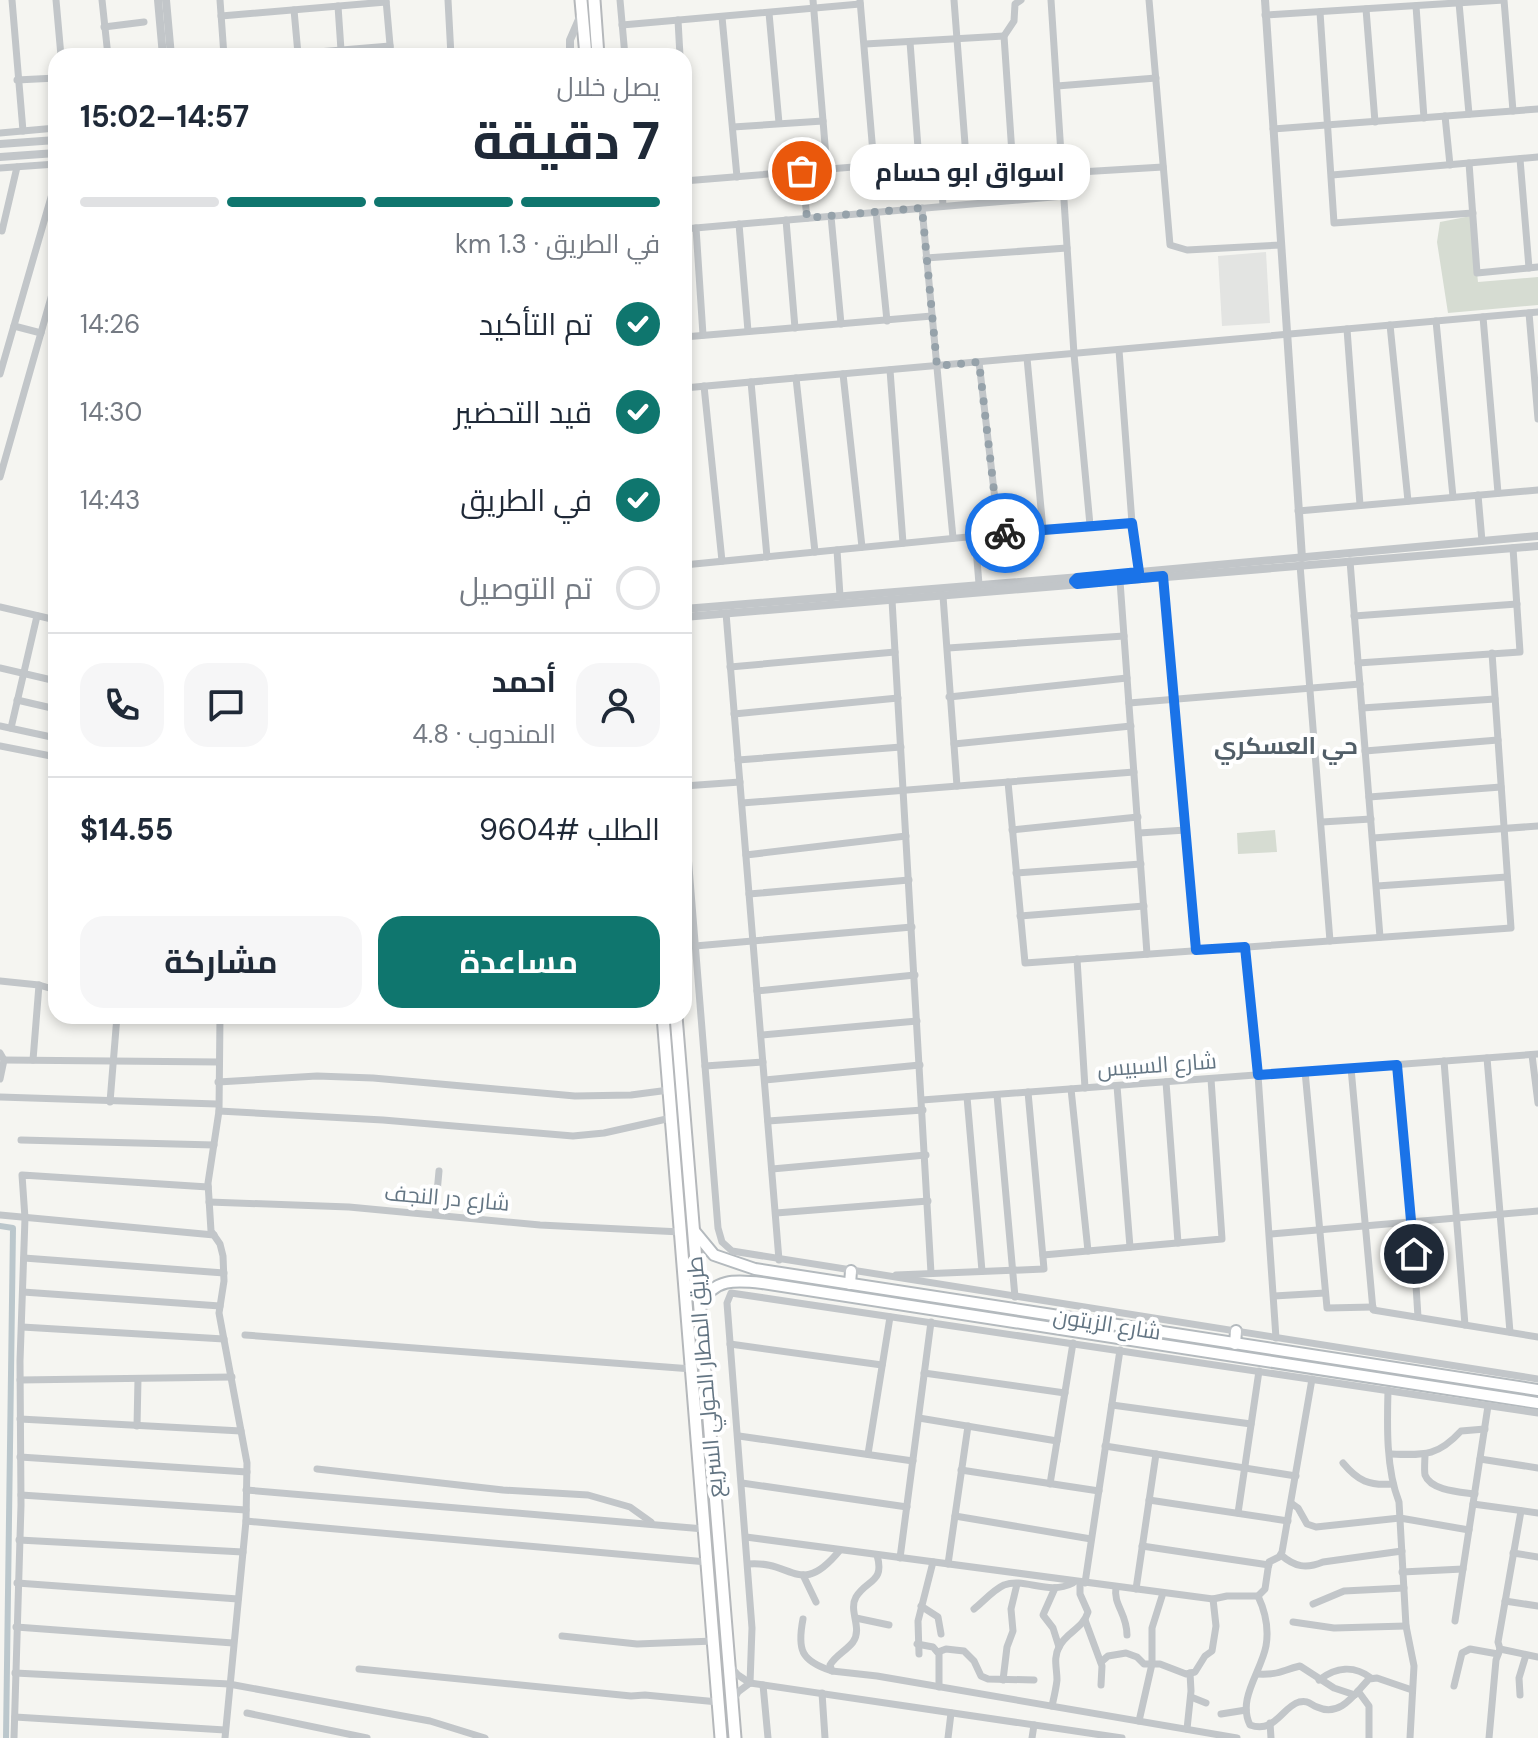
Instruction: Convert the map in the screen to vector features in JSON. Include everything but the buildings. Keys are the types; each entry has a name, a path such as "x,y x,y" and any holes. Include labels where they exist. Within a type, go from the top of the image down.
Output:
{"highway":[{"path":"585,2 586,48"},
{"path":"585,2 596,48"},
{"name":"طريق المطار الحولي السريع","path":"664,1024 671,1118 686,1229 701,1305 735,1738"},
{"name":"طريق المطار الحولي السريع","path":"676,1024 692,1369 721,1738"}],"main road":[{"name":"شارع الزيتون","path":"686,1229 722,1259 776,1272 1026,1311 1138,1335 1238,1362 1538,1403"},
{"path":"850,1284 851,1271"},
{"path":"773,1284 772,1278 776,1272"},
{"name":"شارع الزيتون","path":"701,1305 712,1289 725,1281 740,1280 1003,1319 1112,1330"},
{"path":"823,1306 826,1292"},
{"path":"1026,1311 1027,1299"},
{"path":"1000,1333 1003,1319"},
{"path":"1235,1344 1236,1331"},
{"name":"شارع الزيتون","path":"1138,1335 1235,1344 1538,1390"},
{"path":"1307,1356 1308,1342"}],"street":[{"path":"12,0 23,131"},
{"path":"56,0 60,48"},
{"path":"102,0 107,48"},
{"path":"158,0 162,48"},
{"path":"166,0 170,48"},
{"path":"220,0 223,48"},
{"path":"448,0 451,48"},
{"path":"620,0 624,48"},
{"path":"954,0 966,157"},
{"path":"1012,154 1004,36 1014,21 1015,4 1021,0"},
{"path":"1051,0 1074,354 1090,525"},
{"path":"1149,0 1170,245 1187,250 1281,245"},
{"path":"1265,0 1309,688 1330,941"},
{"path":"1265,15 1504,0 1513,111"},
{"path":"221,16 294,10 316,4 338,6 386,1 390,46 366,48"},
{"path":"570,48 570,40 585,2"},
{"path":"622,25 769,13 813,4 860,2 874,165"},
{"path":"1459,3 1469,114"},
{"path":"813,4 827,169"},
{"path":"338,6 341,48"},
{"path":"1416,6 1424,118"},
{"path":"1366,9 1375,122"},
{"path":"294,10 297,48"},
{"path":"1320,12 1334,223 1473,213"},
{"path":"769,13 779,123"},
{"path":"722,17 737,177"},
{"path":"678,20 680,48"},
{"path":"104,27 144,22"},
{"path":"865,44 1004,36"},
{"path":"910,42 919,161"},
{"path":"17,80 48,78"},
{"path":"1057,86 1156,78"},
{"path":"1273,129 1538,109"},
{"path":"1445,116 1450,165"},
{"path":"733,127 823,121"},
{"path":"0,133 48,129"},
{"path":"0,144 48,141"},
{"path":"692,180 1061,150"},
{"path":"0,157 48,154"},
{"path":"1332,175 1538,157"},
{"path":"940,159 943,206"},
{"path":"1469,163 1477,273 1534,268 1520,159"},
{"path":"0,168 48,165"},
{"path":"2,231 17,167"},
{"path":"1063,173 1163,167"},
{"path":"802,171 807,218"},
{"path":"692,228 1064,196"},
{"path":"0,374 48,208"},
{"path":"922,208 953,538"},
{"path":"876,212 887,321"},
{"path":"831,216 841,324"},
{"path":"786,220 795,328"},
{"path":"739,224 748,331"},
{"path":"696,228 703,335"},
{"path":"926,258 1067,248"},
{"path":"0,477 48,308"},
{"path":"692,387 1533,312 1538,419"},
{"path":"692,336 932,316"},
{"path":"1483,317 1498,493"},
{"path":"1436,321 1453,497"},
{"path":"1390,325 1408,501"},
{"path":"14,326 41,333"},
{"path":"1347,329 1360,505"},
{"path":"1119,350 1132,523 1139,572"},
{"path":"1027,358 1043,530"},
{"path":"979,362 999,534"},
{"path":"890,370 903,543"},
{"path":"843,374 862,547"},
{"path":"796,378 815,552"},
{"path":"751,382 767,557"},
{"path":"704,386 722,561"},
{"path":"1298,511 1538,490"},
{"path":"1478,495 1482,541"},
{"path":"692,564 1132,523"},
{"path":"975,536 979,584"},
{"path":"1462,548 1482,541 1538,536"},
{"path":"1077,581 1139,572 1462,548 1538,546"},
{"path":"1358,663 1520,652 1513,548"},
{"path":"692,608 979,584 1120,581 1301,561 1350,561 1447,549"},
{"path":"837,550 840,596"},
{"path":"1350,561 1380,937"},
{"path":"1163,576 1196,950"},
{"path":"1120,581 1147,954"},
{"path":"692,616 943,596 1058,582"},
{"path":"943,596 957,786"},
{"path":"892,600 931,1273"},
{"path":"1354,616 1517,604"},
{"path":"0,607 48,618"},
{"path":"726,613 779,1260"},
{"path":"11,728 37,616"},
{"path":"948,648 1124,636"},
{"path":"730,667 895,652"},
{"path":"1008,782 1025,963 1511,928 1492,653"},
{"path":"0,668 48,679"},
{"path":"949,697 1127,678"},
{"path":"1129,703 1360,684"},
{"path":"734,714 898,698"},
{"path":"1362,708 1495,699"},
{"path":"17,700 48,707"},
{"path":"0,726 48,736"},
{"path":"954,744 1131,726"},
{"path":"1365,751 1498,740"},
{"path":"0,746 48,755"},
{"path":"738,760 901,747"},
{"path":"742,803 1134,772"},
{"path":"692,785 740,782"},
{"path":"1369,797 1501,787"},
{"path":"1012,830 1138,817"},
{"path":"1322,822 1371,819"},
{"path":"1373,838 1538,826"},
{"path":"1139,833 1186,830"},
{"path":"746,855 906,836"},
{"path":"1016,873 1141,864"},
{"path":"1377,886 1507,877"},
{"path":"749,894 909,880"},
{"path":"1020,916 1144,906"},
{"path":"692,908 719,1237 732,1251 1538,1379"},
{"path":"695,946 912,927"},
{"path":"1245,947 1271,1234 1276,1338"},
{"path":"1077,959 1085,1088"},
{"path":"757,991 915,975"},
{"path":"0,981 48,988"},
{"path":"33,1060 39,985"},
{"path":"761,1035 917,1021"},
{"path":"110,1102 116,1024"},
{"path":"15,1717 225,1734 246,1521 247,1472 219,1313 224,1273 220,1244 211,1231 208,1187 218,1108 220,1024"},
{"path":"1535,1054 1538,1103"},
{"name":"شارع السبيس","path":"922,1100 1535,1054"},
{"path":"0,1079 2,1056 33,1060 219,1062"},
{"path":"1487,1058 1510,1332"},
{"path":"1444,1061 1465,1325"},
{"path":"705,1066 763,1062"},
{"path":"765,1080 920,1065"},
{"path":"1397,1065 1418,1317"},
{"path":"1351,1068 1373,1310 1538,1337"},
{"path":"1305,1071 1327,1308 1373,1307"},
{"path":"218,1082 317,1076 575,1096 631,1095 669,1090"},
{"path":"1043,1255 1222,1239 1211,1079"},
{"path":"1166,1082 1178,1243"},
{"path":"1117,1086 1130,1247"},
{"path":"1071,1089 1088,1251"},
{"path":"876,1275 1044,1269 1028,1092"},
{"path":"997,1095 1015,1297"},
{"path":"0,1097 218,1108 573,1136 604,1133 671,1118"},
{"path":"967,1097 982,1271"},
{"path":"768,1121 923,1110"},
{"path":"21,1140 214,1145"},
{"path":"772,1169 926,1155"},
{"path":"435,1214 439,1171"},
{"path":"14,1738 25,1218 22,1175 208,1187"},
{"path":"776,1213 928,1201"},
{"name":"شارع در النجف","path":"209,1202 349,1207 540,1225 686,1229"},
{"path":"1271,1234 1538,1211"},
{"path":"0,1215 214,1235"},
{"path":"24,1258 224,1273"},
{"path":"23,1292 220,1306"},
{"path":"750,1683 752,1628 727,1299 731,1293 1120,1350 1238,1362 1259,1371 1538,1413"},
{"path":"1274,1296 1325,1293"},
{"path":"868,1454 890,1317"},
{"path":"900,1558 931,1322"},
{"path":"22,1327 224,1339"},
{"path":"245,1335 692,1369"},
{"path":"1050,1484 1073,1343"},
{"path":"730,1344 882,1365"},
{"path":"1101,1685 1101,1662 1085,1620 1088,1607 1080,1594 1080,1582 1091,1539 1120,1350"},
{"path":"1238,1513 1259,1371"},
{"path":"924,1373 1065,1393"},
{"path":"20,1380 232,1377"},
{"path":"137,1426 138,1379"},
{"path":"1281,1555 1312,1379"},
{"path":"1388,1390 1387,1422 1393,1484 1399,1502 1406,1626 1414,1666 1410,1738"},
{"path":"1112,1405 1251,1424"},
{"path":"1455,1621 1488,1406"},
{"path":"919,1418 1057,1441"},
{"path":"20,1419 241,1431"},
{"path":"948,1564 968,1426"},
{"path":"1391,1454 1425,1454 1448,1445 1461,1431 1485,1429"},
{"path":"739,1436 913,1461"},
{"path":"1105,1446 1296,1476"},
{"path":"1136,1589 1156,1454"},
{"path":"1425,1454 1428,1480 1441,1488 1475,1494"},
{"path":"20,1457 247,1472"},
{"path":"1480,1459 1538,1468"},
{"path":"1343,1463 1355,1478 1366,1483 1393,1484"},
{"path":"317,1469 503,1490 588,1495 630,1507 652,1524"},
{"path":"961,1470 1099,1491"},
{"path":"742,1483 907,1507"},
{"path":"246,1490 704,1529"},
{"path":"21,1495 246,1510"},
{"path":"1149,1500 1288,1521"},
{"path":"1291,1503 1298,1508 1307,1524 1316,1527 1400,1518 1469,1530"},
{"path":"1473,1504 1538,1513"},
{"path":"1489,1738 1498,1642 1521,1511"},
{"path":"955,1516 1091,1539"},
{"path":"246,1521 707,1562"},
{"path":"746,1537 1213,1599 1258,1596 1265,1589 1271,1560 1281,1555"},
{"path":"19,1540 243,1552"},
{"path":"1142,1546 1269,1565"},
{"path":"748,1564 759,1563 803,1575 821,1569 840,1550"},
{"path":"1281,1555 1290,1562 1311,1567 1351,1557 1402,1551"},
{"path":"1513,1553 1538,1557"},
{"path":"832,1671 830,1665 833,1659 853,1642 858,1632 855,1598 879,1572 877,1555"},
{"path":"919,1654 917,1644 921,1606 933,1562"},
{"path":"1402,1572 1463,1569"},
{"path":"803,1575 816,1602"},
{"path":"974,1609 1001,1586 1017,1584 1055,1588 1080,1582"},
{"path":"17,1583 238,1599"},
{"path":"1003,1680 1005,1658 1013,1631 1011,1609 1017,1584"},
{"path":"1116,1587 1115,1600 1127,1621 1127,1635"},
{"path":"1055,1588 1043,1615 1053,1628 1059,1647"},
{"path":"1313,1604 1344,1591 1404,1588"},
{"path":"1139,1721 1152,1664 1152,1628 1163,1593"},
{"path":"1258,1596 1263,1607 1267,1637 1246,1700 1250,1725 1261,1727 1283,1717 1301,1701 1327,1709 1338,1708 1372,1679"},
{"path":"1101,1662 1108,1656 1126,1653 1137,1657 1140,1662 1195,1672 1212,1651 1216,1626 1213,1599"},
{"path":"1505,1601 1538,1606"},
{"path":"921,1606 938,1617 941,1634"},
{"path":"856,1618 889,1625"},
{"path":"803,1619 799,1636 801,1650 807,1660 832,1671 1237,1738"},
{"path":"1052,1706 1059,1647 1065,1637 1085,1620"},
{"path":"1293,1622 1334,1628 1406,1626"},
{"path":"16,1627 233,1643"},
{"path":"562,1636 637,1644 714,1641"},
{"path":"917,1644 933,1647 938,1652 939,1687"},
{"path":"938,1652 946,1649 964,1651 974,1661 981,1676 1034,1680"},
{"path":"1454,1686 1462,1653 1470,1649 1538,1657"},
{"path":"1520,1695 1519,1678 1526,1655"},
{"path":"729,1664 750,1683 1122,1738"},
{"path":"1257,1674 1279,1675 1300,1666 1319,1680 1357,1693 1369,1706 1369,1738"},
{"path":"359,1669 718,1702"},
{"path":"1319,1680 1329,1673 1349,1669 1412,1690"},
{"path":"15,1673 229,1684 430,1721 485,1738"},
{"path":"1187,1729 1190,1673"},
{"path":"732,1705 738,1692 750,1683"},
{"path":"763,1685 768,1738"},
{"path":"822,1693 825,1738"},
{"path":"1191,1697 1206,1703"},
{"path":"1221,1714 1246,1710"},
{"path":"247,1713 367,1738"},
{"path":"948,1738 951,1713"},
{"path":"1270,1723 1271,1738"},
{"path":"1032,1738 1034,1725"}],"shaded area":[{"path":"1471,216 1478,282 1538,277 1538,305 1448,313 1437,242 1440,222"},
{"path":"1266,252 1270,323 1222,326 1218,256"},
{"path":"1275,830 1277,852 1238,854 1237,833"}],"waterway":[{"path":"0,1226 13,1228 6,1738"}],"way so far":[{"path":"802,171 807,218 922,208 937,366 979,362 999,534 1005,533"}],"place":[{"name":"اسواق ابو حسام","path":"802,171"}],"district":[{"name":"حي العسكري","path":"1286,745"}],"route":[{"path":"1005,533 1132,523 1139,572 1076,578 1074,581 1077,584 1163,576 1196,950 1245,947 1258,1075 1397,1065 1414,1254"}]}
